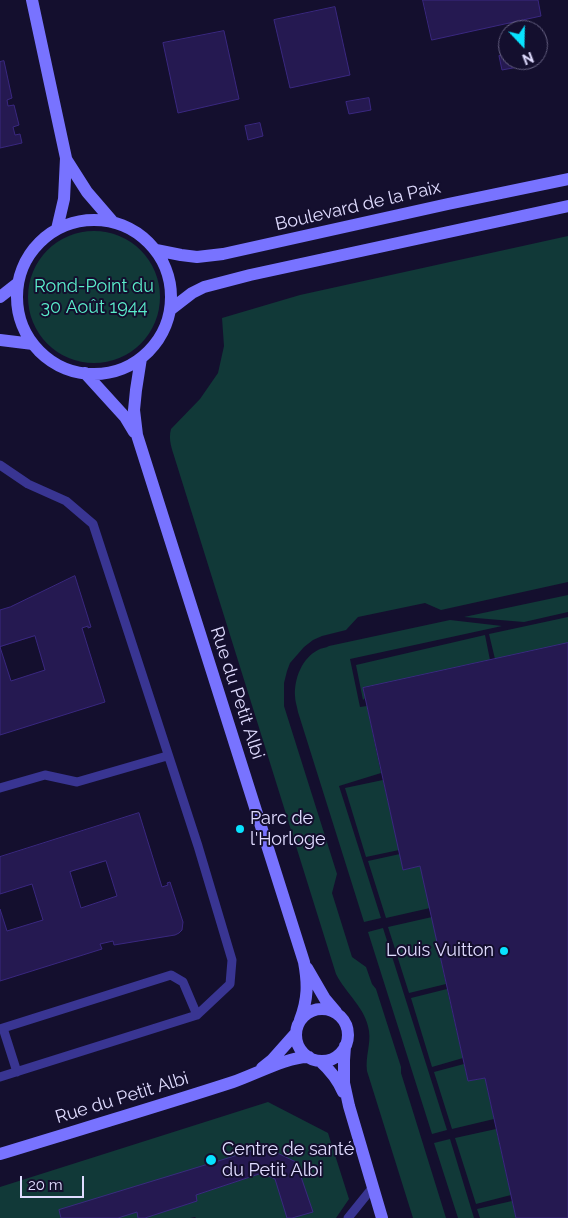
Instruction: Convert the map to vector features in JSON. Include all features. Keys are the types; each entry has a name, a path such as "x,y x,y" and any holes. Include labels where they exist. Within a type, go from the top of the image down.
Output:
{"street":[{"path":"32,0 66,158 64,199 57,229"},
{"path":"66,158 87,192 112,221"},
{"name":"Boulevard de la Paix","path":"156,250 197,257 223,254 568,179"},
{"path":"170,310 192,293 209,285 568,206"},
{"path":"79,221 112,221 141,235 156,250 165,266 170,283 171,301 166,326 158,340 141,358 128,366 114,371 99,373 84,373 70,370 56,364 43,355 24,330 19,315 18,283 23,267 31,252 47,235 79,221"},
{"path":"0,297 18,283"},
{"path":"0,340 33,344"},
{"name":"Rue du Petit Albi","path":"136,435 134,410 141,358"},
{"name":"Rue du Petit Albi","path":"84,373 126,418 136,435 304,962 307,979 306,999 300,1020"},
{"name":"Rue du Petit Albi","path":"304,962 325,999 336,1013"},
{"path":"314,1059 327,1060 333,1058 342,1051 348,1039 346,1024 342,1018 324,1008 317,1009 300,1020 296,1040 303,1053 330,1071 340,1085 349,1106"},
{"name":"Rue du Petit Albi","path":"254,1074 272,1060 296,1033"},
{"path":"345,1046 344,1083 382,1218"},
{"name":"Rue du Petit Albi","path":"0,1154 236,1081 298,1058 314,1059"}],"lane":[{"path":"0,465 28,484 66,501 93,524 167,756 198,846 232,960 230,984 197,1015 0,1077"},
{"path":"0,788 45,775 77,782 167,756"},
{"path":"17,1072 1,1028 171,974 183,982 197,1015"},
{"path":"348,1218 373,1187"}],"green space":[{"name":"Rond-Point du 30 Août 1944","path":"94,231 119,236 140,251 155,272 160,297 155,322 140,343 119,358 94,363 69,358 48,343 33,322 28,297 33,272 48,251 69,236"},
{"path":"568,236 568,582 441,610 425,603 358,617 346,630 322,636 304,647 290,663 284,683 284,706 337,874 332,893 352,957 366,967 372,984 376,989 446,1218 413,1218 367,1071 369,1031 367,1023 360,1008 336,974 173,452 170,433 171,429 200,399 218,373 224,346 222,318 300,295"},
{"path":"568,595 568,612 524,622 464,617"},
{"path":"568,617 568,643 495,659 489,634"},
{"path":"450,620 502,626 350,659 360,707 367,706 381,773 339,786 381,918 364,922 298,712 295,696 296,683 303,664 312,654 321,649"},
{"path":"485,635 490,660 363,688 365,698 363,700 356,665"},
{"path":"383,780 399,850 366,857 345,788"},
{"path":"400,854 403,870 420,866 430,908 386,918 368,861"},
{"path":"432,917 446,984 409,993 388,927"},
{"path":"383,928 447,1130 432,1134 368,932"},
{"path":"447,989 463,1058 432,1067 411,998"},
{"path":"464,1064 468,1081 485,1078 494,1119 452,1129 434,1072"},
{"name":"Centre de santé du Petit Albi","path":"268,1102 328,1133 349,1199 336,1218 0,1218 0,1187"},
{"path":"496,1129 511,1195 476,1204 455,1138"},
{"path":"450,1139 474,1218 458,1218 434,1143"},
{"path":"512,1201 516,1218 480,1218 477,1209"}],"building":[{"path":"423,0 538,0 541,16 523,20 498,20 498,25 432,40"},
{"path":"335,7 350,75 290,88 274,20"},
{"path":"224,31 239,99 178,113 163,43"},
{"path":"4,61 12,98 7,100 8,106 14,105 19,125 13,127 15,135 20,134 22,143 0,148 0,62"},
{"path":"369,98 371,110 349,114 346,102"},
{"path":"260,123 263,136 248,140 245,126"},
{"path":"75,576 91,627 82,628 105,702 0,735 0,647 0,610","holes":["35,636 45,670 11,681 0,647"]},
{"name":"Louis Vuitton","path":"568,643 568,1218 516,1218 485,1078 468,1081 420,866 403,870 363,688"},
{"path":"139,813 162,887 170,882 183,922 182,930 175,935 114,945 113,941 100,944 102,949 0,981 0,909 7,931 43,920 32,884 0,894 0,857","holes":["106,861 117,896 81,908 70,872"]},
{"path":"265,1147 296,1162 313,1212 287,1218 275,1179 262,1173 196,1195 197,1201 145,1218 138,1218 137,1212 118,1218 61,1218 59,1210"}],"place":[{"name":"Parc de l'Horloge","path":"240,829"},
{"name":"Louis Vuitton","path":"504,951"},
{"name":"Centre de santé du Petit Albi","path":"211,1160"}]}
